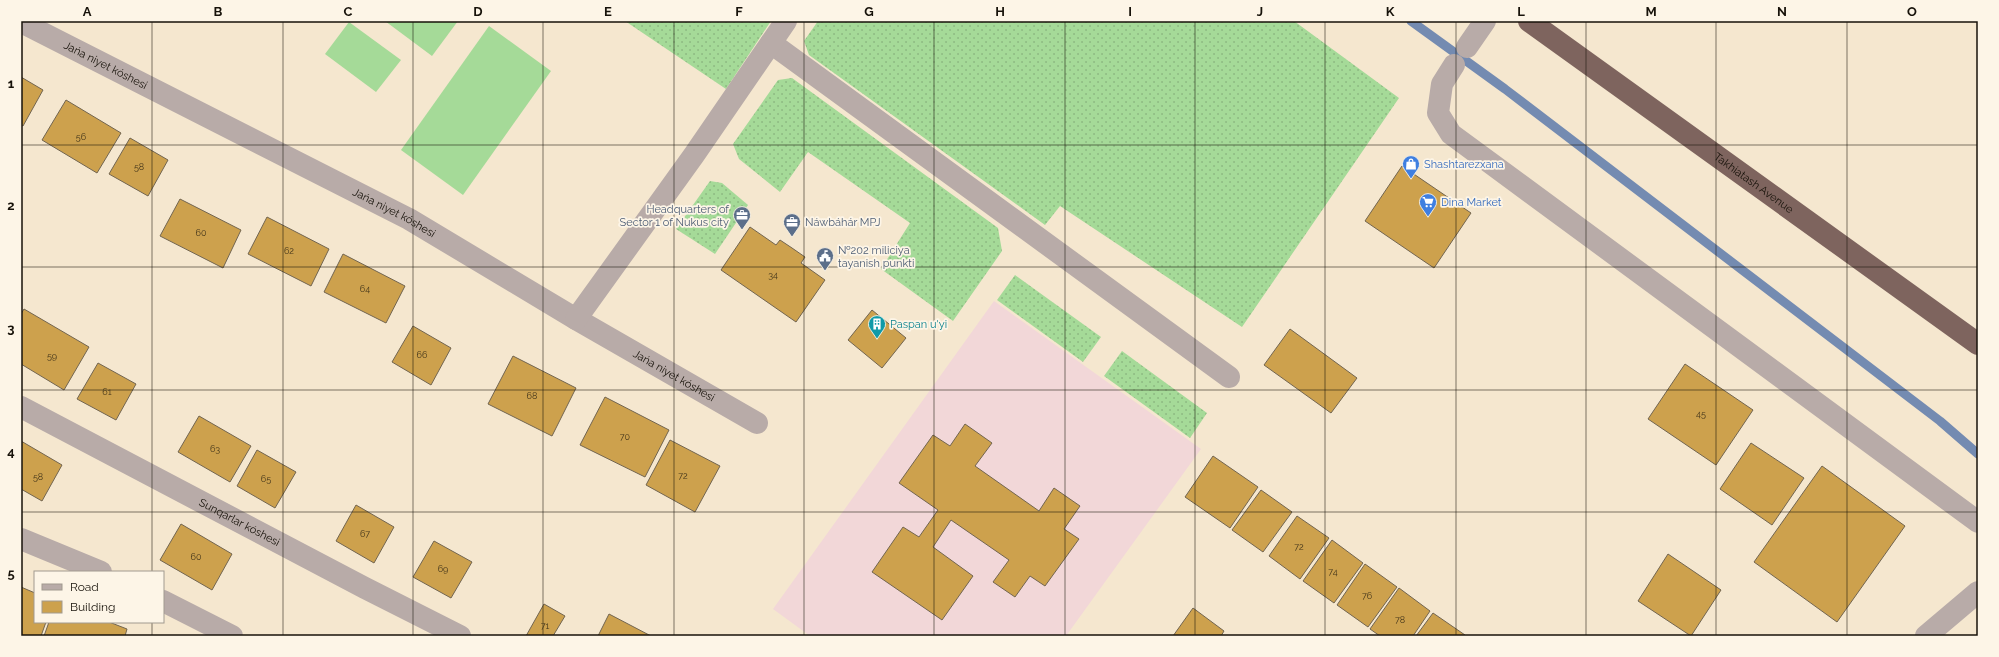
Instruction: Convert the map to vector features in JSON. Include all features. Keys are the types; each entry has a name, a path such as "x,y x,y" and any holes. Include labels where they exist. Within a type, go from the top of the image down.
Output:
{"highway":[{"name":"Takhiatash Avenue","path":"1529,21 1978,344"}],"street":[{"path":"576,319 694,155 786,21"},
{"path":"1467,47 1485,21"},
{"name":"Jańa niyet kóshesi","path":"21,22 409,219 576,319 757,423"},
{"path":"771,43 1229,377"},
{"path":"1454,64 1442,84 1438,113 1451,134 1978,522"},
{"name":"Sunqarlar kóshesi","path":"21,407 365,588 460,636"},
{"path":"21,539 99,571"},
{"path":"1926,636 1978,592"},
{"path":"164,602 232,636"}],"shaded area":[{"path":"994,301 1201,449 1066,636 810,636 773,609"}],"green space":[{"path":"385,21 458,21 432,56"},
{"path":"625,21 771,21 726,89"},
{"path":"818,21 1294,21 1399,98 1242,327 1060,206 1045,225 809,55 804,41"},
{"path":"349,22 401,60 376,92 325,54"},
{"path":"489,26 551,71 463,195 401,150"},
{"path":"792,78 998,228 1002,251 953,321 881,269 910,223 808,152 780,192 739,159 733,144 778,80"},
{"path":"710,181 722,183 748,205 715,254 676,229"},
{"path":"1015,275 1101,337 1083,362 997,300"},
{"path":"1122,351 1207,413 1190,438 1104,376"}],"building":[{"path":"21,77 43,90 23,126 21,125"},
{"path":"66,100 121,133 97,173 42,140"},
{"path":"130,138 168,160 148,196 109,174"},
{"path":"1402,166 1471,213 1434,268 1365,221"},
{"path":"180,199 241,230 223,268 160,236"},
{"path":"267,217 329,249 311,286 248,254"},
{"path":"750,227 776,245 780,240 805,257 801,263 825,280 796,322 721,270"},
{"path":"343,254 405,286 386,323 324,292"},
{"path":"24,309 89,347 64,390 21,364 21,314"},
{"name":"Paspan u'yi","path":"872,310 906,338 882,368 848,340"},
{"path":"413,326 451,348 431,385 392,362"},
{"path":"1290,329 1357,378 1331,413 1264,365"},
{"path":"513,356 576,388 552,436 488,404"},
{"path":"98,363 136,384 116,420 77,399"},
{"path":"1685,364 1753,410 1716,465 1648,419"},
{"path":"605,397 669,430 645,477 580,445"},
{"path":"199,416 251,446 230,482 178,452"},
{"path":"965,424 992,443 975,466 1039,511 1054,488 1080,506 1064,529 1079,539 1045,586 1030,576 1015,597 993,582 1009,560 951,520 933,547 973,576 942,620 872,572 903,527 919,537 938,510 899,483 933,435 950,446"},
{"path":"670,440 720,466 695,512 646,485"},
{"path":"21,441 62,465 42,501 21,489"},
{"path":"1751,443 1804,478 1772,525 1720,489"},
{"path":"257,450 296,472 275,508 237,486"},
{"path":"1213,456 1258,487 1230,528 1185,497"},
{"path":"1822,466 1905,526 1837,622 1754,562"},
{"path":"1261,490 1292,512 1263,552 1232,530"},
{"path":"356,505 394,527 374,563 336,541"},
{"path":"1297,516 1329,538 1300,579 1269,556"},
{"path":"181,524 232,554 212,590 160,560"},
{"path":"1332,540 1363,563 1334,603 1303,581"},
{"path":"434,541 472,562 451,598 413,577"},
{"path":"1668,554 1721,590 1691,636 1638,601"},
{"path":"1365,564 1397,587 1368,627 1337,605"},
{"path":"21,587 34,593 34,623 46,623 41,636 21,636"},
{"path":"1399,588 1430,611 1413,636 1380,636 1370,629"},
{"path":"544,604 565,616 553,636 526,636"},
{"path":"1193,608 1224,631 1221,636 1173,636"},
{"path":"1433,613 1465,635 1416,636"},
{"path":"609,614 651,636 598,636"},
{"path":"49,623 112,623 127,629 125,636 44,636"}],"waterway":[{"path":"1411,21 1505,89 1940,421 1978,454"}],"place":[{"name":"Shashtarezxana","path":"1411,179"},
{"name":"Dina Market","path":"1428,217"},
{"name":"Headquarters of Sector 1 of Nukus city","path":"742,230"},
{"name":"Náwbáhár MPJ","path":"792,237"},
{"name":"№202 miliciya tayanish punkti","path":"825,271"},
{"name":"Paspan u'yi","path":"877,339"}]}
